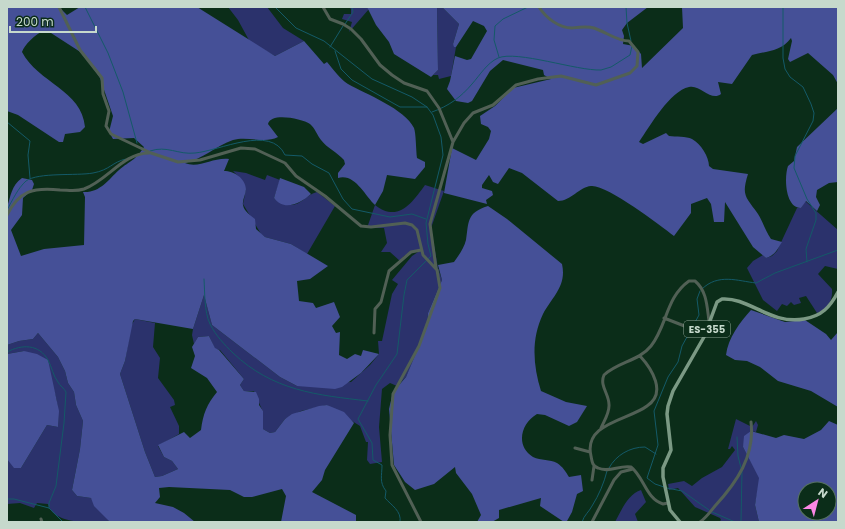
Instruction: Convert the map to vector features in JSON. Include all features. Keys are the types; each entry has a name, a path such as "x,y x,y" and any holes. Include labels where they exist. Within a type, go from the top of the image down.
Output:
{"main road":[{"name":"ES-355","path":"680,522 670,510 664,484 663,468 671,450 667,419 668,406 673,391 704,337 709,321 718,302 726,298 782,320 793,321 806,319 824,313 838,292"}],"street":[{"path":"59,7 80,50 102,78 103,94 109,111 106,123 107,129 111,134 151,153 178,162 200,160 241,148 256,149 285,163 296,176 325,196 361,226 371,227 405,223 412,225 417,230 421,250 437,270"},
{"path":"323,7 330,19 343,24 361,39 376,61 386,70 400,80 430,93 439,108 453,142"},
{"path":"421,522 392,465 390,435 391,410 393,394 419,346 440,288 430,224 453,142 464,123 473,113 493,104 516,85 538,79 562,76 596,85 630,73 637,66 638,52 629,41 619,40 594,28 570,28 556,23 548,18 539,7"},
{"path":"7,215 12,205 26,192 40,189 71,191 82,190 110,175 118,166 135,155 151,153"},
{"path":"374,333 375,309 381,302 389,272 411,252 421,250"},
{"path":"592,480 594,466 590,452 590,444 601,428 609,408 608,398 602,384 604,375 617,366 640,356 654,342 673,298 689,281 699,284 706,297 709,321"},
{"path":"664,318 687,328"},
{"path":"601,428 614,420 640,410 652,402 656,391 655,376 651,368 640,356"},
{"path":"700,522 709,514 738,478 746,462 752,441 751,422"},
{"path":"575,448 590,452"},
{"path":"594,466 605,470 628,466 633,469 655,500 663,504 668,503"},
{"path":"592,522 614,480 621,472 633,469"},
{"path":"705,518 708,522"}],"shaded area":[{"path":"7,7 59,7 67,15 80,7 197,7 275,56 304,41 324,64 327,62 345,82 394,108 409,121 414,128 417,158 425,162 425,167 415,179 387,175 383,191 375,205 355,182 344,177 338,178 338,173 345,164 344,160 323,143 310,124 300,120 280,117 275,118 270,120 268,124 278,137 268,140 233,140 198,159 185,163 196,165 229,159 224,171 232,172 244,182 246,189 243,205 246,211 255,219 256,229 265,237 291,244 328,266 310,279 297,281 299,301 313,303 316,308 334,302 340,317 332,326 336,333 340,332 339,355 347,359 355,354 361,356 363,350 379,354 361,373 342,387 335,389 297,386 280,377 212,325 204,295 193,329 135,319 133,321 125,361 120,374 145,452 155,477 162,476 178,469 172,461 164,457 158,445 184,432 190,438 201,430 206,410 217,392 207,378 191,368 195,356 192,347 198,337 209,336 215,348 219,350 244,379 240,385 244,391 256,392 259,399 259,405 263,411 263,429 270,433 275,432 285,419 292,414 319,406 327,405 344,412 354,423 325,470 322,480 312,492 356,515 356,522 281,522 286,496 282,489 252,497 244,497 230,490 169,487 159,488 160,497 155,503 173,507 184,513 195,522 110,522 94,506 91,498 77,496 72,490 80,449 83,421 76,405 74,392 68,383 65,371 58,357 38,333 33,339 7,345 7,207 12,191 18,181 22,178 32,180 34,184 32,190 23,198 22,215 11,230 21,256 44,249 84,245 85,197 83,192 89,192 99,188 135,158 144,147 134,138 113,139 109,132 113,116 100,78 85,55 51,33 43,31 40,32 28,43 22,52 29,63 38,72 68,95 76,104 82,114 85,127 80,132 65,134 63,142 59,142 18,115 7,111"},
{"path":"228,7 267,7 283,28 304,41 275,56 250,42 238,20"},
{"path":"349,7 367,7 369,9 349,32 352,22 342,19 344,14 351,14 351,9"},
{"path":"367,7 437,7 438,70 431,77 394,54 389,42 376,25"},
{"path":"437,7 442,7 459,24 453,44 456,47 451,76 439,79 438,75 433,75 438,70"},
{"path":"442,7 648,7 627,23 622,30 624,36 623,44 634,46 641,54 642,68 683,28 682,7 838,7 838,84 833,75 808,53 790,62 788,59 792,41 791,38 783,46 768,52 752,55 732,84 718,82 721,94 717,96 709,95 693,87 682,90 675,95 661,110 639,142 643,144 666,133 669,136 690,138 701,147 708,159 709,166 713,169 748,174 745,187 746,196 758,214 771,239 782,242 777,250 774,254 766,258 753,247 725,202 724,222 714,222 711,204 707,198 691,204 691,213 674,236 633,206 608,191 591,186 567,199 558,201 522,173 509,168 498,184 493,182 489,175 482,185 482,188 492,191 493,195 486,200 487,204 444,193 452,148 476,160 489,139 491,131 488,127 481,124 480,116 495,106 513,88 551,79 544,75 543,70 503,60 490,71 472,101 468,103 456,101 447,89 455,56 467,60 471,59 487,31 484,26 473,21 456,47 454,47 453,44 459,24"},
{"path":"838,108 838,182 829,183 817,190 816,197 820,205 817,211 806,201 801,208 796,207 789,198 787,191 786,177 788,166 794,161 797,147"},
{"path":"233,171 246,173 265,180 267,175 280,180 274,198 285,204 294,205 317,192 335,206 307,254 291,244 265,237 261,234 243,204 246,189"},
{"path":"280,178 304,187 311,194 298,203 283,205 274,198"},
{"path":"425,185 444,191 431,228 438,268 442,280 428,313 427,327 422,341 406,377 397,386 390,383 382,389 379,427 382,462 370,464 367,460 368,442 366,442 360,426 327,405 301,411 285,419 275,432 270,433 263,429 263,412 254,391 244,391 240,385 244,379 220,350 215,349 209,336 198,337 194,344 192,335 193,329 204,295 212,325 280,377 297,386 351,382 370,365 379,354 378,341 382,341 392,294 398,284 392,280 412,256 418,252 416,250 404,256 400,261 390,252 381,252 387,243 384,228 367,228 375,205 383,210 391,212 398,211 410,204"},
{"path":"805,201 838,230 838,269 825,266 818,274 832,289 832,297 827,307 817,313 806,296 799,298 801,303 794,305 791,302 787,306 782,304 777,311 763,300 747,268 753,261 763,255 766,258 772,256 777,251 797,208 801,208"},
{"path":"488,206 507,219 562,264 563,272 561,285 543,314 536,333 534,352 536,372 541,391 566,402 587,406 577,422 569,426 545,415 537,414 527,423 522,435 522,441 527,452 533,457 557,463 563,468 569,477 581,475 583,491 577,494 572,512 567,521 564,522 540,506 541,498 499,510 499,518 492,522 477,522 481,515 472,494 456,473 455,467 434,484 415,490 405,482 394,465 389,409 393,392 406,377 427,327 428,313 442,280 438,265 454,262 465,243 468,223 472,215"},
{"path":"751,310 785,322 805,320 826,334 831,340 838,332 838,407 811,391 778,381 760,367 747,361 735,360 726,355 729,342 735,331"},
{"path":"135,319 155,323 153,347 160,358 158,378 174,400 175,405 170,407 179,426 179,434 158,446 164,457 172,461 178,469 162,476 155,477 145,452 120,374 125,361 131,326"},
{"path":"38,333 58,357 65,371 68,383 74,392 76,405 83,421 80,449 72,490 77,496 91,498 110,522 84,522 66,519 58,516 52,511 48,504 37,503 34,508 20,503 7,504 7,459 21,468 47,425 58,427 57,402 51,384 24,351 7,354 7,345 33,339"},
{"path":"24,351 37,354 48,360 59,411 58,427 47,425 21,468 14,468 7,459 7,354"},
{"path":"736,419 752,427 756,421 758,425 756,432 751,431 743,447 760,478 755,505 759,522 719,522 721,520 720,518 695,507 678,488 669,490 668,484 684,481 692,486 702,478 722,467 735,450 732,446 728,449"},
{"path":"829,421 838,425 838,522 759,522 755,505 759,478 743,447 744,436 751,431 776,438 784,435 804,439 821,430"},
{"path":"641,490 646,502 635,514 638,522 615,522 622,508 632,495"}],"waterway":[{"path":"85,7 108,53 123,92 137,143"},
{"path":"275,7 296,28 324,41 372,79 412,97 427,107 433,115 441,137 443,155 426,223 431,256 407,280 397,354 376,385 358,419 372,443 373,460 382,465 381,479 382,485 386,491 385,498 398,511 400,522"},
{"path":"345,24 353,12 352,7"},
{"path":"499,57 494,40 495,26 503,19 528,7"},
{"path":"626,7 627,23 631,41"},
{"path":"783,7 783,58 785,69 790,77 803,87 814,113 813,121 795,156 794,168 807,199 816,213 816,220 806,249 807,262"},
{"path":"330,47 343,26"},
{"path":"432,112 444,107 459,97 468,89 487,66 498,58 507,56 519,57 601,70 611,67 630,55 632,46"},
{"path":"335,51 341,69 352,80 400,107 427,107"},
{"path":"7,122 30,141 28,155 30,178"},
{"path":"150,151 162,149 183,153 195,153 244,142 257,140 268,141 278,146 285,155 302,156 312,164 329,173 343,199 352,209 390,217 412,214 426,219"},
{"path":"7,210 20,187 32,178 48,175 86,174 99,172 117,162 126,159"},
{"path":"702,289 715,281 728,279 756,283 775,273 838,250"},
{"path":"204,279 206,308 210,324 223,343 248,366 264,376 296,389 368,401"},
{"path":"664,487 655,484 647,478 658,445 654,411 668,377 678,362 682,346 699,315 697,299 700,291"},
{"path":"7,352 24,347 35,348 40,351 48,360 56,380 66,392 64,423 56,486 49,503 49,508"},
{"path":"737,437 738,456 741,468"},
{"path":"609,468 615,459 634,448 645,447 656,454"},
{"path":"582,522 599,493 607,471"},
{"path":"741,522 742,471"},
{"path":"667,488 682,491 709,510"},
{"path":"7,499 14,499 49,508 63,522"},
{"path":"712,512 735,522"}]}
